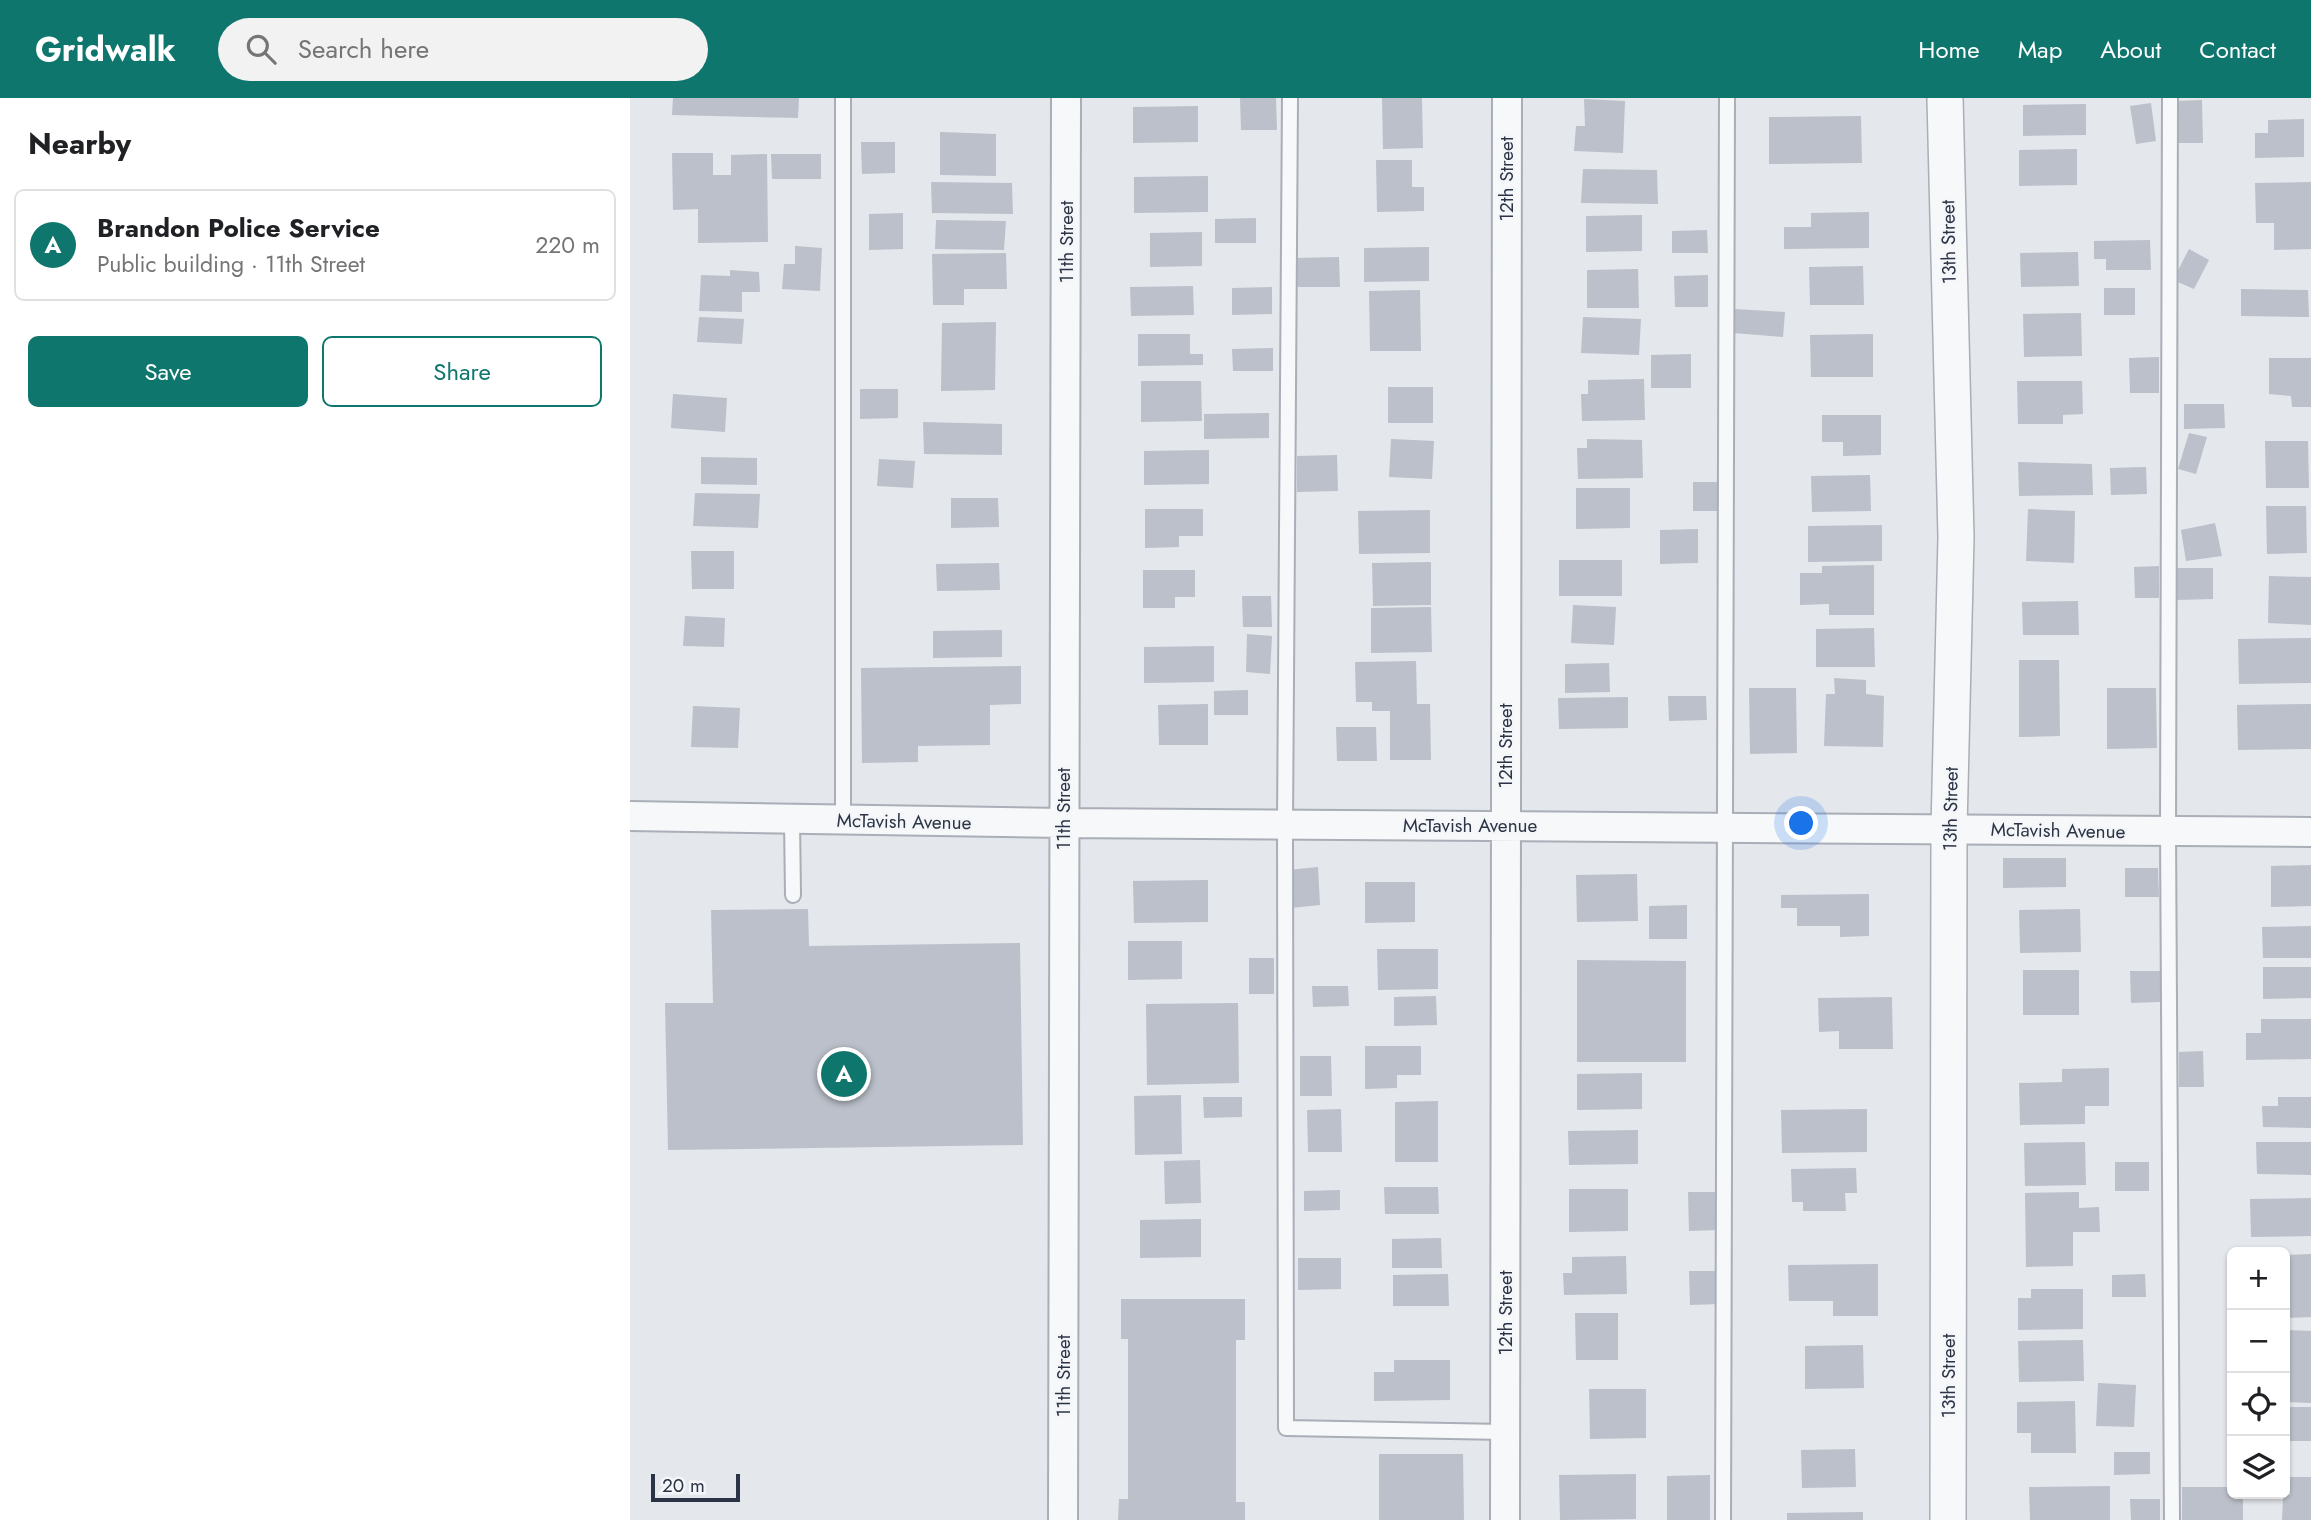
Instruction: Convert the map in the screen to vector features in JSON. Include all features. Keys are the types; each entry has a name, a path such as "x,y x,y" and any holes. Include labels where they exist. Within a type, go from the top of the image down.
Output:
{"street":[{"name":"11th Street","path":"1063,1520 1066,98"},
{"name":"12th Street","path":"1505,1520 1507,98"},
{"name":"13th Street","path":"1945,98 1956,537 1950,829 1948,1520"},
{"name":"McTavish Avenue","path":"630,816 1063,823 2311,832"}],"lane":[{"path":"843,98 843,820"},
{"path":"1290,98 1285,824 1286,1428 1505,1432"},
{"path":"1723,1520 1727,98"},
{"path":"2169,98 2168,831 2172,1520"},
{"path":"792,820 793,895"}],"building":[{"path":"673,98 799,98 798,118 672,115"},
{"path":"1240,98 1276,98 1277,130 1241,130"},
{"path":"1382,98 1422,98 1423,148 1383,149"},
{"path":"1584,99 1625,101 1623,153 1574,151 1576,126 1585,126"},
{"path":"2202,100 2203,143 2176,143 2175,101"},
{"path":"2151,103 2156,141 2136,144 2130,106"},
{"path":"2086,104 2086,135 2023,136 2023,105"},
{"path":"1198,106 1198,142 1133,143 1133,107"},
{"path":"1861,116 1862,163 1769,164 1769,117"},
{"path":"2304,119 2304,157 2255,158 2255,133 2268,133 2268,120"},
{"path":"940,132 996,134 996,176 940,175"},
{"path":"861,142 895,142 895,173 862,174"},
{"path":"2077,149 2077,185 2019,186 2019,150"},
{"path":"672,153 713,153 713,175 731,175 731,155 767,154 768,242 698,243 698,209 673,210"},
{"path":"771,154 821,154 821,179 772,179"},
{"path":"1376,160 1412,160 1412,187 1424,187 1424,211 1377,212"},
{"path":"1583,169 1657,170 1658,204 1581,203"},
{"path":"1208,176 1208,212 1134,213 1134,177"},
{"path":"931,182 1012,183 1013,214 932,213"},
{"path":"2311,182 2311,249 2274,250 2274,223 2256,223 2255,183"},
{"path":"1869,212 1869,248 1784,249 1784,227 1811,227 1811,213"},
{"path":"903,213 903,249 869,250 869,214"},
{"path":"1642,215 1642,251 1586,252 1586,216"},
{"path":"1256,218 1256,243 1215,243 1215,219"},
{"path":"936,220 1006,221 1004,250 935,249"},
{"path":"1707,230 1708,253 1672,253 1672,231"},
{"path":"1202,232 1202,266 1150,267 1150,233"},
{"path":"2150,240 2151,270 2106,270 2106,259 2094,259 2094,241"},
{"path":"795,246 822,248 820,291 782,289 784,264 795,264"},
{"path":"1429,247 1429,281 1364,282 1364,248"},
{"path":"2189,249 2209,260 2194,289 2173,280"},
{"path":"2078,252 2079,286 2021,287 2020,253"},
{"path":"1006,253 1007,289 964,289 964,305 933,305 932,254"},
{"path":"1339,257 1340,287 1295,287 1294,258"},
{"path":"1863,266 1864,305 1810,305 1809,267"},
{"path":"1638,269 1639,308 1587,308 1587,270"},
{"path":"730,270 759,272 760,292 742,292 742,312 699,311 701,275 730,276"},
{"path":"1708,275 1708,307 1675,307 1674,276"},
{"path":"1193,286 1194,315 1131,316 1130,287"},
{"path":"1272,287 1272,314 1232,315 1232,288"},
{"path":"2104,288 2135,288 2135,315 2104,315"},
{"path":"2241,289 2308,290 2309,317 2241,316"},
{"path":"1420,290 1421,351 1370,351 1369,291"},
{"path":"1735,309 1785,312 1783,337 1733,333"},
{"path":"2081,313 2082,356 2024,357 2023,314"},
{"path":"699,317 744,319 742,344 697,342"},
{"path":"1583,317 1641,319 1639,355 1581,353"},
{"path":"996,322 995,390 941,391 942,323"},
{"path":"1138,334 1190,334 1190,354 1203,354 1203,365 1138,366"},
{"path":"1873,334 1873,377 1811,377 1810,335"},
{"path":"1273,348 1273,371 1233,371 1232,349"},
{"path":"1691,354 1691,388 1651,388 1651,355"},
{"path":"2159,357 2159,393 2130,393 2129,358"},
{"path":"2269,358 2311,358 2311,407 2292,407 2291,396 2269,394"},
{"path":"1644,379 1645,420 1582,421 1581,394 1588,394 1588,380"},
{"path":"1141,381 1201,381 1202,421 1141,422"},
{"path":"2017,381 2082,381 2083,414 2063,415 2063,424 2018,424"},
{"path":"1388,387 1433,387 1433,423 1388,423"},
{"path":"860,389 898,389 898,418 860,419"},
{"path":"673,394 727,398 725,432 671,428"},
{"path":"2184,404 2224,404 2225,428 2184,429"},
{"path":"1269,413 1269,438 1204,439 1204,414"},
{"path":"1822,415 1881,415 1881,455 1843,456 1843,442 1822,442"},
{"path":"923,422 1002,424 1002,455 924,454"},
{"path":"2189,433 2207,437 2196,474 2178,469"},
{"path":"1391,439 1434,441 1432,479 1389,477"},
{"path":"1587,439 1642,440 1643,478 1578,479 1577,448 1587,448"},
{"path":"2265,441 2308,441 2309,488 2266,488"},
{"path":"1209,450 1209,484 1144,485 1144,451"},
{"path":"1337,455 1338,491 1297,492 1297,456"},
{"path":"701,457 757,458 757,485 701,484"},
{"path":"879,459 915,461 913,488 877,486"},
{"path":"2018,462 2092,464 2093,495 2019,496"},
{"path":"2146,467 2147,494 2111,495 2110,468"},
{"path":"1870,475 1871,511 1812,512 1811,476"},
{"path":"1693,482 1719,482 1720,511 1693,511"},
{"path":"1576,488 1630,488 1630,528 1576,529"},
{"path":"695,493 760,494 758,528 693,526"},
{"path":"951,498 998,498 999,527 951,528"},
{"path":"2266,506 2306,506 2307,553 2267,554"},
{"path":"1145,509 1203,509 1203,536 1179,536 1179,547 1145,548"},
{"path":"2028,509 2075,511 2074,563 2026,561"},
{"path":"1430,510 1430,553 1359,554 1358,511"},
{"path":"2215,523 2222,556 2186,561 2181,530"},
{"path":"1882,525 1882,561 1808,562 1808,526"},
{"path":"1698,529 1698,563 1660,564 1660,530"},
{"path":"691,551 734,551 734,589 692,589"},
{"path":"1559,560 1622,560 1622,596 1559,596"},
{"path":"1431,562 1431,605 1373,606 1372,563"},
{"path":"999,563 1000,590 937,591 936,564"},
{"path":"1874,565 1874,615 1829,615 1829,604 1800,605 1800,573 1822,573 1822,566"},
{"path":"2159,566 2159,598 2135,598 2134,567"},
{"path":"2177,568 2213,568 2213,599 2177,600"},
{"path":"1143,570 1195,570 1195,597 1175,597 1175,608 1143,608"},
{"path":"2269,576 2311,577 2311,625 2268,623"},
{"path":"1242,596 1271,596 1272,627 1243,627"},
{"path":"2078,601 2079,635 2023,635 2022,602"},
{"path":"1573,605 1616,607 1614,645 1571,643"},
{"path":"1431,607 1432,652 1371,653 1371,608"},
{"path":"685,616 725,618 724,647 683,646"},
{"path":"1874,628 1875,667 1816,667 1816,629"},
{"path":"1002,630 1002,657 933,658 933,631"},
{"path":"1247,634 1272,636 1270,674 1246,672"},
{"path":"2311,638 2311,683 2239,684 2238,639"},
{"path":"1214,646 1214,682 1144,683 1144,647"},
{"path":"2019,660 2059,660 2060,736 2019,737"},
{"path":"1416,661 1417,704 1430,704 1431,760 1390,760 1390,711 1372,711 1372,702 1356,702 1355,662"},
{"path":"1609,663 1610,692 1565,693 1565,664"},
{"path":"1021,666 1021,704 990,705 990,745 918,746 918,762 862,763 861,668"},
{"path":"1834,678 1866,680 1866,694 1884,696 1883,747 1824,746 1826,694 1835,694"},
{"path":"1749,688 1796,688 1797,753 1750,754"},
{"path":"2107,688 2156,688 2157,748 2107,749"},
{"path":"1248,690 1248,715 1214,715 1214,691"},
{"path":"1668,696 1706,696 1707,720 1669,721"},
{"path":"1628,697 1628,728 1559,729 1558,698"},
{"path":"1208,704 1208,745 1159,745 1158,705"},
{"path":"2311,704 2311,749 2238,750 2237,705"},
{"path":"693,706 740,708 738,748 691,747"},
{"path":"1336,727 1376,727 1377,761 1337,761"},
{"path":"2003,858 2066,858 2066,887 2003,888"},
{"path":"2311,865 2311,906 2271,907 2271,866"},
{"path":"1318,867 1320,905 1291,908 1288,870"},
{"path":"2125,868 2158,868 2159,897 2125,897"},
{"path":"1637,874 1638,921 1577,922 1576,875"},
{"path":"1208,880 1208,922 1134,923 1133,881"},
{"path":"1365,882 1415,882 1415,922 1365,923"},
{"path":"1869,894 1869,936 1840,937 1840,926 1797,926 1797,908 1781,908 1781,895"},
{"path":"1687,905 1687,939 1649,939 1649,906"},
{"path":"808,909 809,946 1020,943 1023,1145 668,1150 665,1003 713,1003 711,910"},
{"path":"2080,909 2081,952 2020,953 2019,910"},
{"path":"2311,926 2311,958 2263,958 2262,927"},
{"path":"1128,941 1182,941 1182,979 1128,980"},
{"path":"1377,949 1438,949 1438,989 1378,990"},
{"path":"1249,958 1274,958 1274,994 1249,994"},
{"path":"1577,960 1686,961 1686,1062 1577,1062"},
{"path":"2263,967 2311,967 2311,998 2263,999"},
{"path":"2023,970 2079,970 2079,1015 2023,1015"},
{"path":"2130,971 2160,971 2160,1002 2131,1003"},
{"path":"1312,986 1348,986 1349,1006 1313,1007"},
{"path":"1436,996 1437,1025 1394,1026 1394,997"},
{"path":"1892,997 1893,1049 1839,1049 1839,1031 1819,1032 1818,998"},
{"path":"1238,1003 1239,1083 1147,1085 1146,1004"},
{"path":"2261,1019 2311,1019 2311,1059 2246,1060 2246,1033 2261,1033"},
{"path":"1365,1046 1421,1046 1421,1075 1397,1075 1397,1088 1365,1089"},
{"path":"2203,1051 2204,1087 2179,1087 2179,1052"},
{"path":"1300,1056 1331,1056 1332,1096 1300,1096"},
{"path":"2109,1068 2109,1106 2085,1106 2085,1124 2020,1125 2019,1083 2062,1082 2062,1069"},
{"path":"1642,1073 1642,1109 1577,1110 1577,1074"},
{"path":"1181,1095 1182,1154 1135,1155 1134,1096"},
{"path":"1203,1097 1242,1097 1242,1117 1204,1118"},
{"path":"2278,1097 2311,1097 2311,1128 2263,1127 2262,1106 2278,1106"},
{"path":"1438,1101 1438,1162 1395,1162 1395,1102"},
{"path":"1341,1109 1342,1152 1308,1152 1307,1110"},
{"path":"1867,1109 1867,1152 1782,1153 1781,1110"},
{"path":"1638,1130 1638,1164 1569,1165 1568,1131"},
{"path":"2085,1142 2086,1185 2025,1186 2024,1143"},
{"path":"2256,1142 2311,1142 2311,1175 2257,1174"},
{"path":"1200,1160 1201,1203 1165,1204 1164,1161"},
{"path":"2115,1162 2149,1162 2149,1191 2115,1191"},
{"path":"1856,1168 1857,1193 1845,1193 1846,1211 1803,1211 1803,1202 1792,1202 1791,1169"},
{"path":"1384,1187 1438,1187 1439,1214 1385,1214"},
{"path":"1569,1189 1628,1189 1628,1231 1569,1232"},
{"path":"1340,1190 1340,1210 1304,1211 1304,1191"},
{"path":"1688,1192 1717,1192 1718,1230 1689,1231"},
{"path":"2079,1192 2079,1208 2099,1207 2100,1232 2073,1232 2073,1266 2026,1267 2025,1193"},
{"path":"2311,1198 2311,1236 2251,1237 2250,1199"},
{"path":"1201,1219 1201,1257 1140,1258 1140,1220"},
{"path":"1441,1238 1442,1268 1392,1268 1392,1239"},
{"path":"2311,1254 2311,1317 2290,1318 2290,1255"},
{"path":"1626,1256 1627,1294 1564,1295 1563,1273 1572,1273 1572,1257"},
{"path":"1298,1258 1341,1258 1341,1289 1298,1290"},
{"path":"1878,1264 1878,1316 1833,1316 1833,1301 1789,1301 1788,1265"},
{"path":"1689,1271 1718,1271 1719,1304 1690,1305"},
{"path":"1448,1274 1449,1306 1393,1306 1393,1275"},
{"path":"2145,1274 2146,1297 2112,1297 2112,1275"},
{"path":"2031,1289 2083,1289 2083,1329 2018,1330 2018,1298 2031,1298"},
{"path":"1121,1299 1245,1299 1245,1340 1236,1340 1236,1502 1245,1502 1245,1520 1118,1520 1119,1499 1128,1499 1128,1339 1121,1339"},
{"path":"1575,1313 1618,1313 1618,1360 1576,1360"},
{"path":"2290,1330 2311,1331 2311,1403 2290,1402"},
{"path":"2083,1340 2084,1381 2019,1382 2018,1341"},
{"path":"1863,1345 1864,1388 1805,1389 1805,1346"},
{"path":"1394,1360 1450,1360 1450,1400 1374,1401 1374,1372 1394,1372"},
{"path":"2098,1383 2136,1385 2134,1427 2096,1426"},
{"path":"1589,1389 1646,1389 1646,1438 1590,1439"},
{"path":"2075,1401 2076,1453 2031,1453 2031,1433 2017,1433 2017,1402"},
{"path":"2290,1407 2311,1407 2311,1441 2290,1441"},
{"path":"1855,1449 1856,1487 1802,1488 1801,1450"},
{"path":"2114,1452 2150,1452 2150,1474 2114,1475"},
{"path":"1379,1454 1463,1454 1464,1520 1379,1520"},
{"path":"1636,1474 1636,1519 1560,1520 1559,1475"},
{"path":"1710,1475 1710,1520 1667,1520 1667,1476"},
{"path":"2290,1477 2311,1477 2311,1520 2282,1520 2283,1499 2290,1499"},
{"path":"2110,1486 2110,1520 2030,1520 2029,1487"},
{"path":"2182,1487 2227,1487 2227,1499 2243,1499 2243,1520 2182,1520"},
{"path":"2130,1499 2160,1499 2160,1520 2131,1520"},
{"path":"1863,1512 1863,1520 1787,1520 1787,1513"}],"place":[{"name":"Brandon Police Service","path":"844,1074"}]}
